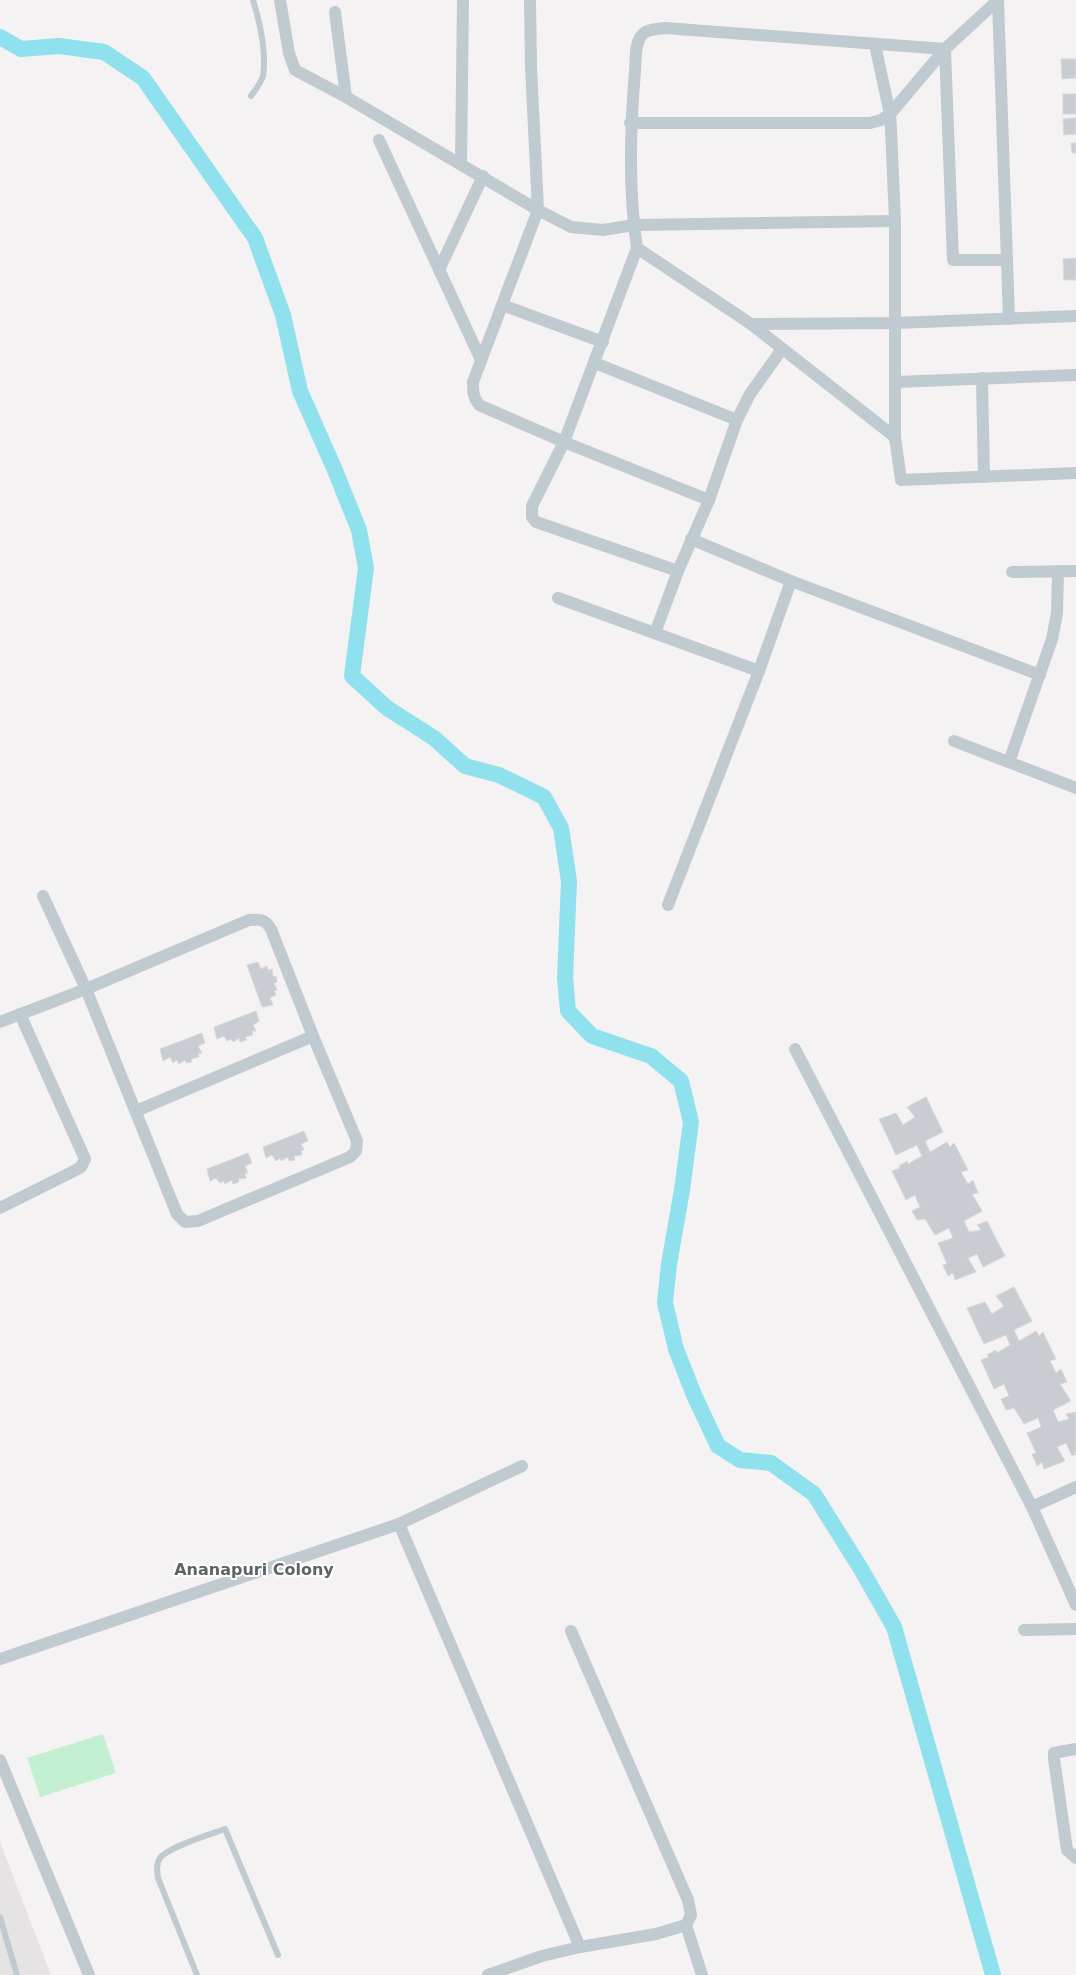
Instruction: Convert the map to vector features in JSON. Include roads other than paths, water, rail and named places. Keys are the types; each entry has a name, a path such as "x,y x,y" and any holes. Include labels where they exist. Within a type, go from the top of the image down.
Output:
{"street":[{"path":"280,0 289,54 295,70 346,97 538,210 571,227 603,230 634,225 895,221"},
{"path":"461,163 463,0"},
{"path":"530,0 531,67 538,210 481,360 472,392 479,405 564,442 709,500"},
{"path":"630,123 870,123 881,120 890,114 945,49 998,0"},
{"path":"998,0 1009,319"},
{"path":"335,12 346,97"},
{"path":"678,571 536,522 531,512 532,506 564,442 637,248 634,225 630,123 637,47 642,35 653,30 665,28 945,49"},
{"path":"875,45 890,114 895,221 895,437 901,480 1076,473"},
{"path":"945,49 953,260 1006,260"},
{"path":"379,140 481,360"},
{"path":"440,270 483,176"},
{"path":"637,248 751,324 895,437"},
{"path":"502,305 603,342"},
{"path":"751,324 896,323 1076,316"},
{"path":"655,633 678,571 709,500 737,420 750,394 782,349"},
{"path":"595,363 737,420"},
{"path":"896,382 1076,375"},
{"path":"982,378 984,476"},
{"path":"691,539 791,581 1040,675"},
{"path":"1009,762 1054,629 1057,613 1058,571"},
{"path":"1012,572 1076,571"},
{"path":"668,905 759,671 791,581"},
{"path":"558,598 759,671"},
{"path":"954,741 1076,788"},
{"path":"0,1022 86,989 249,920 260,918 267,922 271,929 357,1141 356,1150 350,1157 341,1161 198,1221 185,1222 177,1214 86,989 43,896"},
{"path":"0,1208 81,1167 85,1159 20,1014"},
{"path":"136,1111 313,1036"},
{"path":"795,1049 1032,1507 1076,1605"},
{"path":"0,1659 398,1524 522,1466"},
{"path":"1032,1507 1076,1487"},
{"path":"398,1524 580,1947"},
{"path":"1024,1630 1076,1629"},
{"path":"572,1631 688,1900 691,1915 686,1925 702,1975"},
{"path":"1076,1750 1054,1753 1067,1850 1076,1858"},
{"path":"0,1760 89,1975"},
{"path":"488,1975 542,1956 580,1947 656,1934 686,1925"}],"lane":[{"path":"251,96 263,77 264,62 262,35 253,0"},
{"path":"197,1975 158,1878 157,1868 160,1859 168,1851 225,1829 278,1955"},
{"path":"0,1917 17,1975"}],"waterway":[{"path":"0,37 21,49 59,46 104,52 143,78 255,238 283,315 300,391 359,530 366,568 352,676 387,708 434,738 465,766 499,775 544,797 561,828 569,881 565,978 568,1011 592,1036 651,1056 681,1081 691,1122 682,1190 669,1264 665,1303 676,1349 694,1395 718,1446 740,1460 771,1463 814,1494 861,1569 894,1627 993,1975"}],"district":[{"name":"Ananapuri Colony","path":"254,1569"}]}
